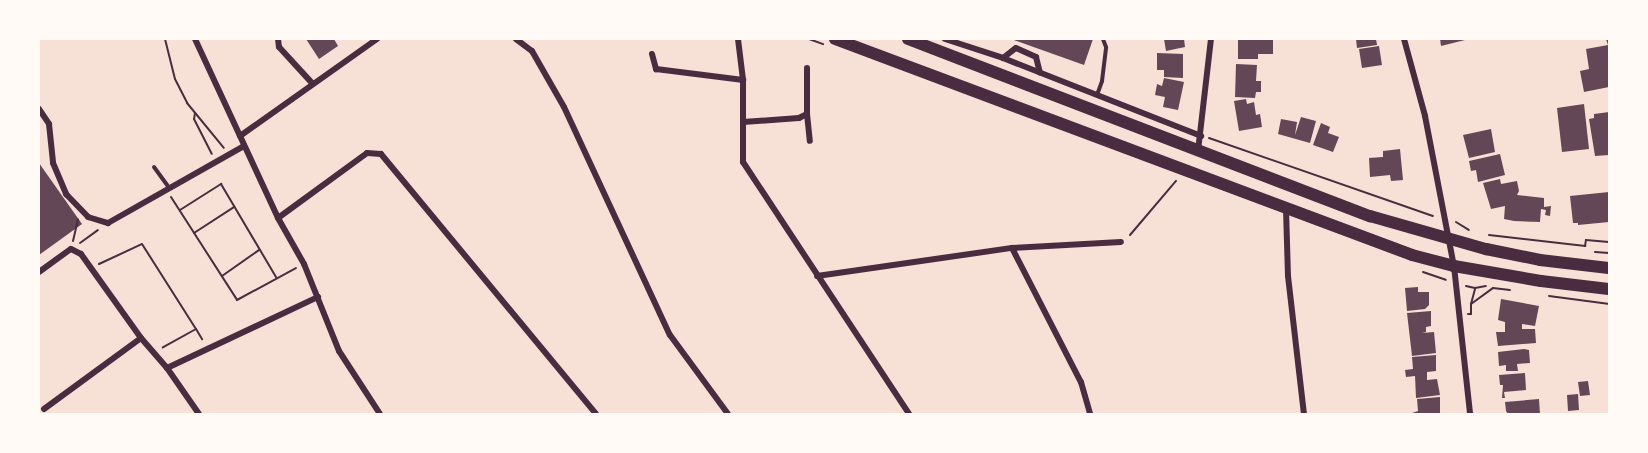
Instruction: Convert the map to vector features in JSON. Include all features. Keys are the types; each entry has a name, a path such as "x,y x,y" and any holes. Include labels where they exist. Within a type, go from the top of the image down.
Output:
{"highway":[{"path":"835,39 1412,255 1454,266 1541,281 1609,289"},
{"path":"908,39 1370,216 1448,240 1540,260 1609,268"}],"street":[{"path":"195,39 278,218 304,264 339,351 380,414"},
{"path":"278,39 279,47 312,83"},
{"path":"240,136 377,39"},
{"path":"516,39 532,51 564,107 670,335 728,414"},
{"path":"738,39 743,80 743,162 909,414"},
{"path":"945,39 1003,58 1201,136"},
{"path":"1198,152 1211,39"},
{"path":"1404,39 1425,116 1454,266 1470,414"},
{"path":"1003,58 1016,48 1026,52 1036,57 1040,73"},
{"path":"652,54 656,69 743,80"},
{"path":"807,68 807,114 810,141"},
{"path":"39,109 49,124 53,163 66,194 88,217 108,223 244,146"},
{"path":"743,122 799,118 807,114"},
{"path":"278,218 367,153 381,154 596,414"},
{"path":"1286,208 1288,276 1304,414"},
{"path":"817,276 1012,248 1121,242"},
{"path":"1012,248 1081,382 1089,414"},
{"path":"39,272 70,249 81,254 93,267 141,338 167,368 199,414"},
{"path":"167,368 318,297"},
{"path":"44,409 141,338"}],"lane":[{"path":"1097,95 1102,81 1106,47 1103,39"},
{"path":"154,166 168,188"}],"path":[{"path":"165,39 175,79 195,113 229,153"},
{"path":"195,113 194,119 216,160"},
{"path":"1201,136 1427,215"},
{"path":"1121,242 1136,230 1176,181"},
{"path":"179,210 221,184 276,277"},
{"path":"168,188 179,210 237,300 276,277 304,264"},
{"path":"194,233 235,207"},
{"path":"70,249 79,214"},
{"path":"70,249 108,223"},
{"path":"1459,223 1474,232"},
{"path":"1489,235 1585,246 1586,240 1609,242"},
{"path":"1483,236 1533,246"},
{"path":"93,267 142,244 208,348"},
{"path":"222,276 260,250"},
{"path":"1576,250 1609,253"},
{"path":"1471,304 1475,288"},
{"path":"1479,301 1493,288 1515,291"},
{"path":"1547,296 1609,304"},
{"path":"154,352 196,329"}],"building":[{"path":"306,39 334,39 338,46 319,59"},
{"path":"1011,39 1093,39 1084,65"},
{"path":"1164,39 1184,39 1185,47 1166,51"},
{"path":"1238,39 1273,39 1273,54 1258,54 1258,59 1238,59"},
{"path":"1356,39 1376,39 1377,45 1357,48"},
{"path":"1440,39 1465,39 1465,40 1441,46"},
{"path":"1606,39 1609,39 1609,87 1584,92 1580,71 1589,69 1586,49 1608,45"},
{"path":"1379,46 1382,65 1362,68 1359,49"},
{"path":"1157,53 1183,54 1183,78 1164,77 1164,70 1157,70"},
{"path":"1236,64 1257,65 1256,81 1261,81 1261,92 1256,92 1255,98 1235,97"},
{"path":"1164,78 1184,82 1178,110 1163,107 1165,97 1155,95 1157,84 1162,86"},
{"path":"1246,99 1247,104 1254,102 1256,115 1260,114 1262,127 1239,131 1234,101"},
{"path":"1584,104 1589,149 1562,152 1557,108"},
{"path":"1609,112 1609,155 1595,156 1589,119 1594,118 1594,114"},
{"path":"1301,117 1316,121 1310,143 1278,134 1281,119 1297,122 1295,135"},
{"path":"1321,123 1330,127 1328,133 1339,137 1333,152 1313,145"},
{"path":"1491,129 1495,152 1469,158 1463,135"},
{"path":"1400,149 1403,180 1391,181 1390,175 1370,177 1369,158 1383,157 1383,151"},
{"path":"1500,154 1505,175 1478,182 1476,170 1471,171 1469,161"},
{"path":"39,163 82,224 39,255"},
{"path":"1500,179 1501,184 1517,181 1519,191 1517,195 1544,198 1544,207 1551,206 1550,216 1545,215 1546,210 1541,209 1540,222 1504,219 1505,206 1491,209 1483,183"},
{"path":"1609,192 1609,222 1578,225 1578,223 1573,223 1570,196"},
{"path":"1418,287 1418,292 1429,292 1429,305 1425,309 1407,311 1405,288"},
{"path":"1501,299 1539,306 1535,326 1522,324 1522,329 1535,329 1536,343 1498,346 1496,332 1505,332 1505,322 1498,320"},
{"path":"1431,311 1431,326 1426,327 1426,332 1422,333 1434,332 1436,353 1412,356 1407,313"},
{"path":"1529,350 1530,363 1517,364 1518,371 1506,371 1506,365 1499,366 1498,352"},
{"path":"1436,355 1436,371 1427,372 1427,380 1437,379 1440,395 1416,398 1415,376 1406,377 1405,370 1413,369 1412,357"},
{"path":"1525,373 1526,390 1504,392 1505,398 1502,398 1503,385 1500,385 1499,375"},
{"path":"1588,381 1590,395 1580,396 1578,382"},
{"path":"1578,394 1579,410 1568,411 1567,395"},
{"path":"1440,397 1440,413 1409,414 1418,411 1417,399"},
{"path":"1539,399 1540,414 1508,414 1506,411 1505,402"}]}
